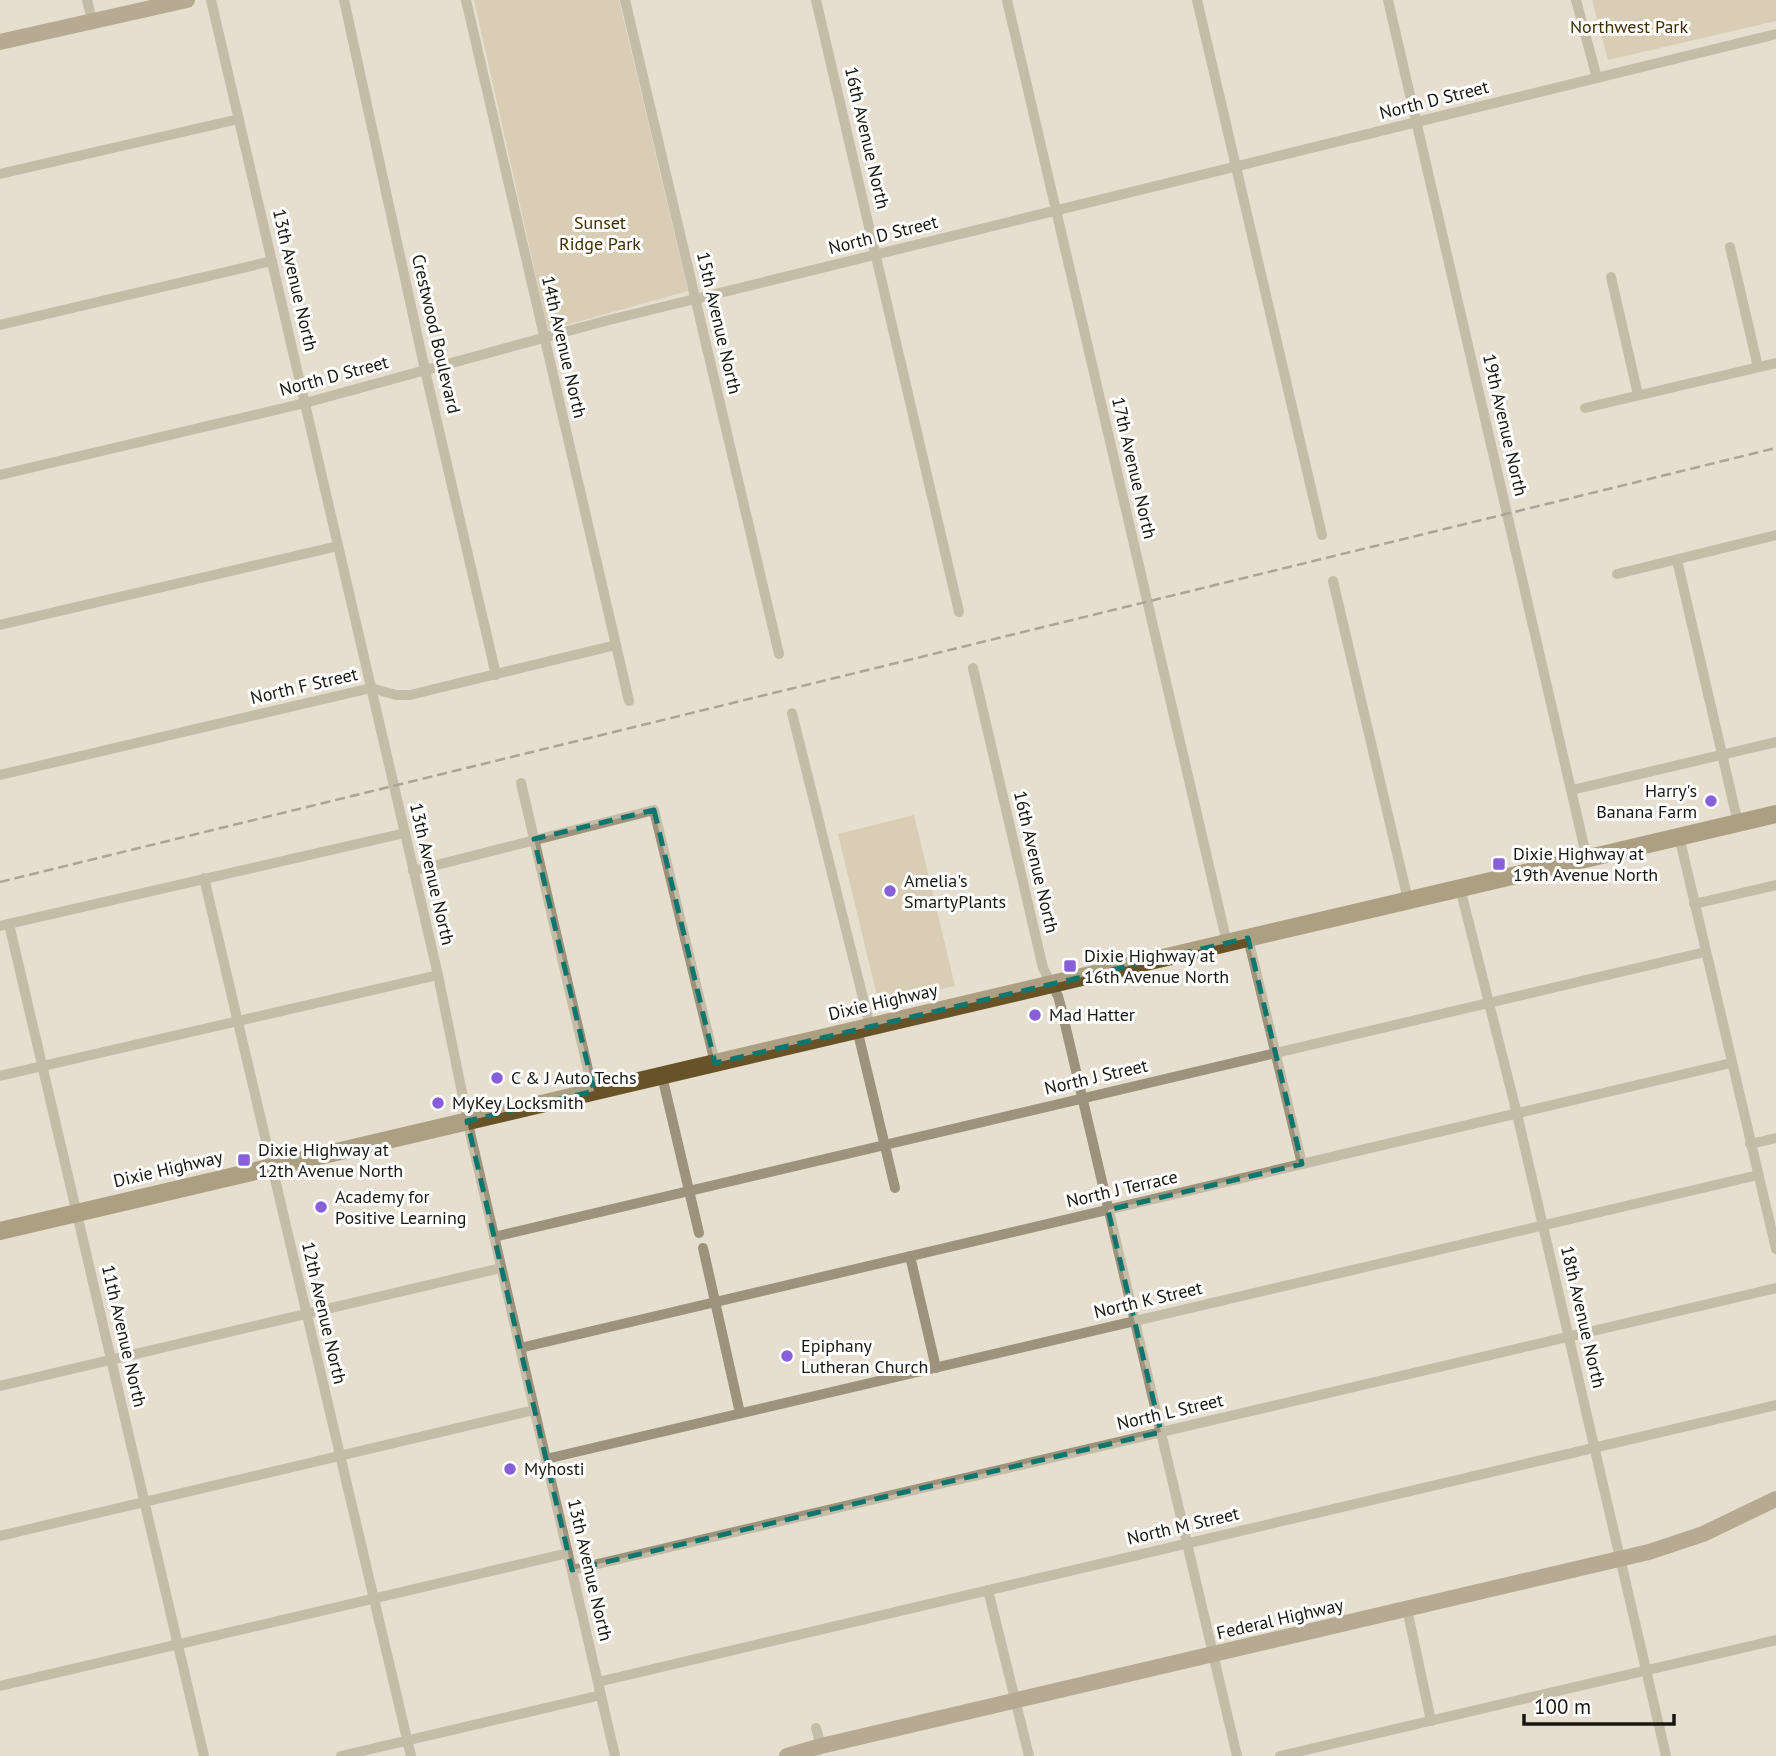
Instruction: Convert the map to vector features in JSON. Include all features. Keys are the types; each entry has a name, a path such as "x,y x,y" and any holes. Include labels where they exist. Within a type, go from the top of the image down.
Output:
{"main road":[{"path":"0,42 187,0"},
{"name":"Dixie Highway","path":"0,1231 1776,814"},
{"name":"Federal Highway","path":"787,1756 1620,1559 1703,1534 1776,1499"}],"street":[{"path":"87,0 92,20"},
{"name":"13th Avenue North","path":"212,0 438,975 467,1121 615,1756"},
{"name":"Crestwood Boulevard","path":"344,0 425,370 496,674"},
{"name":"14th Avenue North","path":"466,0 629,701"},
{"name":"15th Avenue North","path":"625,0 779,654"},
{"name":"16th Avenue North","path":"817,0 959,612"},
{"name":"17th Avenue North","path":"1007,0 1227,943"},
{"path":"1197,0 1322,535"},
{"name":"19th Avenue North","path":"1388,0 1587,859"},
{"path":"1576,0 1597,78"},
{"name":"North D Street","path":"0,475 305,403 544,336 1776,34"},
{"path":"0,174 239,118"},
{"path":"1730,247 1758,367"},
{"path":"0,325 272,261"},
{"path":"1611,277 1638,395"},
{"path":"1585,408 1776,363"},
{"path":"1617,574 1776,535"},
{"path":"0,625 338,546"},
{"path":"1677,559 1738,823"},
{"path":"1333,581 1408,900"},
{"name":"North F Street","path":"0,775 371,688 396,695 410,695 616,645"},
{"name":"16th Avenue North","path":"972,668 1028,911 1043,968 1058,996 1083,1098 1237,1756"},
{"path":"792,713 863,1028 884,1145 895,1188"},
{"path":"1572,790 1776,742"},
{"path":"521,783 593,1091"},
{"path":"413,870 654,810 715,1063"},
{"path":"4,925 405,833"},
{"path":"1679,836 1776,1249"},
{"name":"12th Avenue North","path":"204,878 411,1756"},
{"path":"1694,904 1776,885"},
{"name":"18th Avenue North","path":"1460,888 1517,1114 1666,1756"},
{"name":"11th Avenue North","path":"4,925 78,1212 204,1756"},
{"path":"1248,938 1302,1164"},
{"name":"North J Street","path":"494,1237 1705,952"},
{"path":"0,1076 438,975"},
{"name":"North J Terrace","path":"520,1348 1731,1063"},
{"path":"662,1076 699,1233"},
{"path":"1750,1144 1776,1138"},
{"name":"North K Street","path":"546,1459 1758,1175"},
{"path":"703,1248 740,1413"},
{"path":"910,1256 936,1368"},
{"path":"0,1385 501,1268"},
{"name":"North L Street","path":"572,1570 1776,1288"},
{"name":"North M Street","path":"598,1682 1776,1405"},
{"path":"0,1536 534,1410"},
{"path":"0,1686 568,1553"},
{"path":"988,1590 1029,1756"},
{"path":"1408,1609 1431,1721"},
{"path":"1280,1756 1776,1640"},
{"path":"341,1756 601,1695"},
{"path":"816,1728 821,1746"}],"highlighted area":[{"path":"654,810 715,1063 1248,938 1302,1164 1108,1210 1161,1432 572,1570 467,1121 594,1091 534,839"}],"green space":[{"name":"Sunset Ridge Park","path":"474,0 619,0 688,291 548,330"},
{"name":"Northwest Park","path":"1592,0 1776,0 1776,21 1608,60"},
{"path":"914,815 955,986 879,1004 838,834"}],"railway":[{"path":"0,882 1776,448"}],"place":[{"name":"Harry's Banana Farm","path":"1711,801"},
{"name":"Dixie Highway at 19th Avenue North","path":"1499,864"},
{"name":"Amelia's SmartyPlants","path":"890,891"},
{"name":"Dixie Highway at 16th Avenue North","path":"1070,966"},
{"name":"Mad Hatter","path":"1035,1015"},
{"name":"C & J Auto Techs","path":"497,1078"},
{"name":"MyKey Locksmith","path":"438,1103"},
{"name":"Dixie Highway at 12th Avenue North","path":"244,1160"},
{"name":"Academy for Positive Learning","path":"321,1207"},
{"name":"Epiphany Lutheran Church","path":"787,1356"},
{"name":"Myhosti","path":"510,1469"}]}
